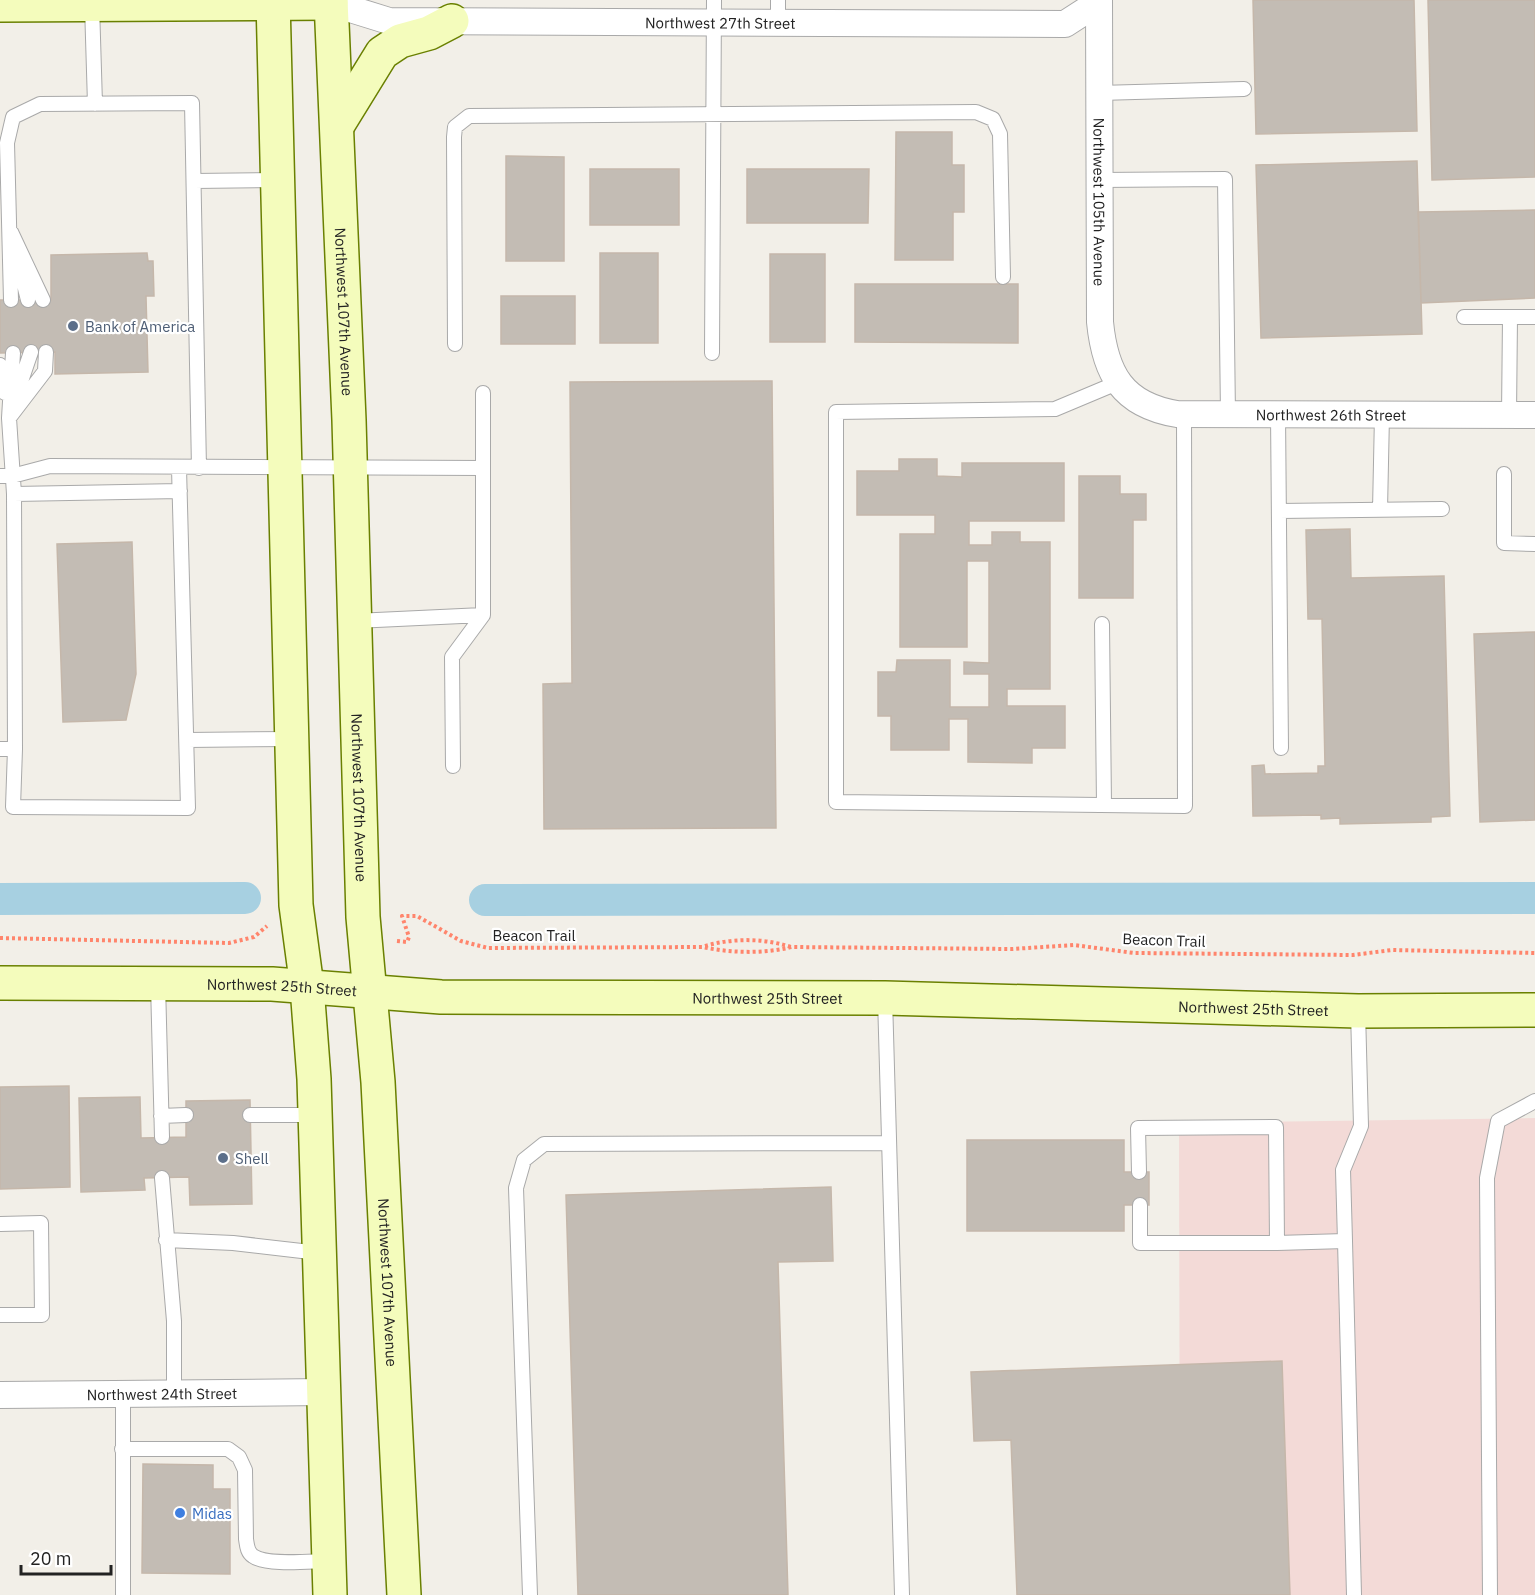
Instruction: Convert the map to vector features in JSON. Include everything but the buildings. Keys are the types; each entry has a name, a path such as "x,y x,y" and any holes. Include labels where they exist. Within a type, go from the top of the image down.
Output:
{"main road":[{"name":"Northwest 27th Street","path":"0,5 334,1"},
{"name":"Northwest 107th Avenue","path":"334,1 363,917 378,1082 404,1595"},
{"path":"273,2 296,905 307,987 315,1114 330,1595"},
{"path":"337,126 382,53 400,41 429,33 452,21"},
{"name":"Northwest 25th Street","path":"0,983 272,984 441,997 885,998 1358,1011 1535,1010"}],"street":[{"name":"Northwest 27th Street","path":"334,1 389,21 778,11 1065,24 1100,1"},
{"name":"Northwest 105th Avenue","path":"1100,1 1100,322 1105,356 1124,389"},
{"name":"Northwest 26th Street","path":"1124,389 1155,409 1184,415 1535,415"},
{"name":"Northwest 24th Street","path":"0,1395 325,1392"}],"lane":[{"path":"92,5 95,104"},
{"path":"712,353 714,11"},
{"path":"1099,93 1244,89"},
{"path":"11,300 7,143 13,117 40,104 192,103 199,468"},
{"path":"455,344 455,127 461,120 481,115 976,112 984,114 998,126 1000,134 1003,277"},
{"path":"1099,180 1225,179 1228,415"},
{"path":"194,181 278,180"},
{"path":"0,242 8,224"},
{"path":"0,279 8,224"},
{"path":"8,224 28,300"},
{"path":"8,224 43,300"},
{"path":"1464,317 1535,316"},
{"path":"1509,415 1510,317"},
{"path":"9,418 31,352"},
{"path":"9,418 45,371 46,352"},
{"path":"13,353 6,476 14,494 15,749 13,807 188,808 179,468"},
{"path":"0,365 9,418"},
{"path":"1124,389 1055,409 836,412 836,802 1185,806 1184,415"},
{"path":"453,766 452,657 483,615 483,393"},
{"path":"0,400 9,418"},
{"path":"1278,414 1281,748"},
{"path":"1380,510 1382,415"},
{"path":"6,476 50,466 483,468"},
{"path":"1504,474 1504,543 1535,544"},
{"path":"14,494 180,491"},
{"path":"1279,511 1442,509"},
{"path":"355,621 483,615"},
{"path":"1102,624 1104,805"},
{"path":"187,740 292,739"},
{"path":"0,749 15,749"},
{"path":"158,984 162,1137"},
{"path":"885,998 902,1595"},
{"path":"1354,1595 1343,1170 1361,1126 1358,1011"},
{"path":"1490,1595 1486,1178 1498,1121 1535,1101"},
{"path":"250,1114 315,1114"},
{"path":"161,1116 186,1115"},
{"path":"1139,1172 1138,1128 1276,1126 1277,1243"},
{"path":"530,1595 516,1188 524,1160 544,1144 889,1143"},
{"path":"162,1178 174,1321 174,1394"},
{"path":"1140,1205 1140,1244 1345,1241"},
{"path":"0,1224 41,1223 42,1315 0,1315"},
{"path":"166,1240 320,1253"},
{"path":"123,1394 123,1595"},
{"path":"122,1449 228,1449 239,1457 244,1470 246,1539 247,1549 252,1556 267,1561 329,1561"}],"path":[{"name":"Beacon Trail","path":"407,942 410,937 402,916 417,916 434,928 461,941 488,948 702,947 720,951 775,951 792,947 1012,949 1074,945 1134,953 1353,956 1392,950 1535,953"},
{"path":"0,938 229,943 254,937 263,930 271,918"},
{"name":"Beacon Trail","path":"702,947 723,941 772,941 792,947"}],"shaded area":[{"path":"1535,1118 1535,1595 1180,1595 1179,1123"}],"waterway":[{"path":"0,899 245,898"},
{"path":"485,900 1535,898"}],"place":[{"name":"Bank of America","path":"73,326"},
{"name":"Shell","path":"223,1158"},
{"name":"Midas","path":"180,1513"}]}
